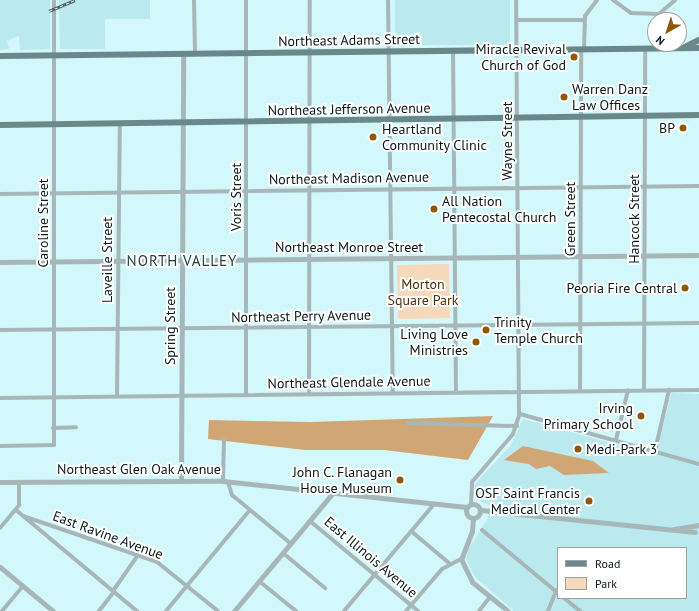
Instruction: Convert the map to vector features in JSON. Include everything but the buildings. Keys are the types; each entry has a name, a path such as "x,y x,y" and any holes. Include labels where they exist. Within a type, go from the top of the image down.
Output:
{"main road":[{"path":"687,46 699,40"},
{"name":"Northeast Adams Street","path":"0,56 582,48 646,49"},
{"name":"Northeast Adams Street","path":"687,48 699,48"},
{"name":"Northeast Jefferson Avenue","path":"0,125 699,115"}],"street":[{"name":"Caroline Street","path":"0,446 54,445 54,194 56,125 54,0"},
{"path":"194,0 195,54"},
{"name":"Voris Street","path":"246,0 246,394"},
{"path":"309,394 312,260 310,0"},
{"path":"388,0 393,393"},
{"name":"Wayne Street","path":"469,506 472,482 518,426 520,414 516,0"},
{"path":"516,20 584,20 597,0"},
{"path":"613,0 630,13 659,14 676,0"},
{"name":"Green Street","path":"580,390 582,48 584,20"},
{"name":"Hancock Street","path":"644,390 646,49"},
{"path":"452,50 456,392"},
{"name":"Spring Street","path":"181,479 183,54"},
{"name":"Laveille Street","path":"117,396 118,193 120,123"},
{"name":"Northeast Madison Avenue","path":"0,194 312,189 699,186"},
{"name":"Northeast Monroe Street","path":"0,262 699,255"},
{"name":"Northeast Perry Avenue","path":"0,330 699,323"},
{"name":"Northeast Glendale Avenue","path":"0,398 580,390 699,390"},
{"path":"616,440 628,390"},
{"path":"655,451 669,390"},
{"path":"520,414 699,464"},
{"path":"407,424 518,426"},
{"path":"53,428 76,427"},
{"path":"224,440 226,481 231,494 290,544"},
{"name":"Northeast Glen Oak Avenue","path":"0,482 181,479 226,481 332,494 469,506"},
{"path":"0,528 16,510 19,482"},
{"path":"314,492 324,498 317,511"},
{"path":"234,611 332,494"},
{"path":"344,611 434,504"},
{"name":"Northeast Glen Oak Avenue","path":"444,505 466,513"},
{"path":"473,519 466,513 469,506 480,510 662,530 695,532"},
{"path":"16,510 137,611"},
{"path":"166,611 250,510"},
{"path":"480,510 473,519 472,531 461,559 472,582 508,611"},
{"name":"East Ravine Avenue","path":"23,516 163,565 218,611"},
{"name":"East Illinois Avenue","path":"310,521 418,611"},
{"path":"662,530 699,525"},
{"path":"482,530 557,592 548,611"},
{"path":"411,531 449,563"},
{"path":"282,553 325,588"},
{"path":"99,611 114,592 138,555"},
{"path":"406,611 449,563 461,559"},
{"path":"0,567 53,611"},
{"path":"260,581 296,611"},
{"path":"2,611 23,586"},
{"path":"479,611 490,597"},
{"path":"565,599 580,611"}],"shaded area":[{"path":"0,0 50,0 50,49 20,50 19,36 7,41 9,49 0,50"},
{"path":"59,0 150,0 150,19 105,19 105,49 60,49"},
{"path":"395,0 510,0 510,45 395,45"},
{"name":"OSF Saint Francis Medical Center","path":"671,393 699,394 699,611 514,611 475,577 466,559 468,550 488,518 489,505 475,499 475,484 511,445 523,419 656,455"},
{"path":"493,416 468,460 384,450 305,450 208,439 209,420 311,422"},
{"path":"523,446 593,461 609,473 564,475 550,466 536,469 529,464 504,460"}],"green space":[{"name":"Morton Square Park","path":"449,264 450,318 398,319 397,265"}],"railway":[{"path":"49,11 75,0"}],"place":[{"name":"Miracle Revival Church of God","path":"574,57"},
{"name":"Warren Danz Law Offices","path":"564,97"},
{"name":"BP","path":"683,128"},
{"name":"Heartland Community Clinic","path":"373,137"},
{"name":"All Nation Pentecostal Church","path":"434,209"},
{"name":"Peoria Fire Central","path":"685,288"},
{"name":"Trinity Temple Church","path":"486,330"},
{"name":"Living Love Ministries","path":"476,342"},
{"name":"Irving Primary School","path":"641,416"},
{"name":"Medi-Park 3","path":"578,449"},
{"name":"John C. Flanagan House Museum","path":"400,480"},
{"name":"OSF Saint Francis Medical Center","path":"589,501"}],"district":[{"name":"NORTH VALLEY","path":"182,261"}]}
